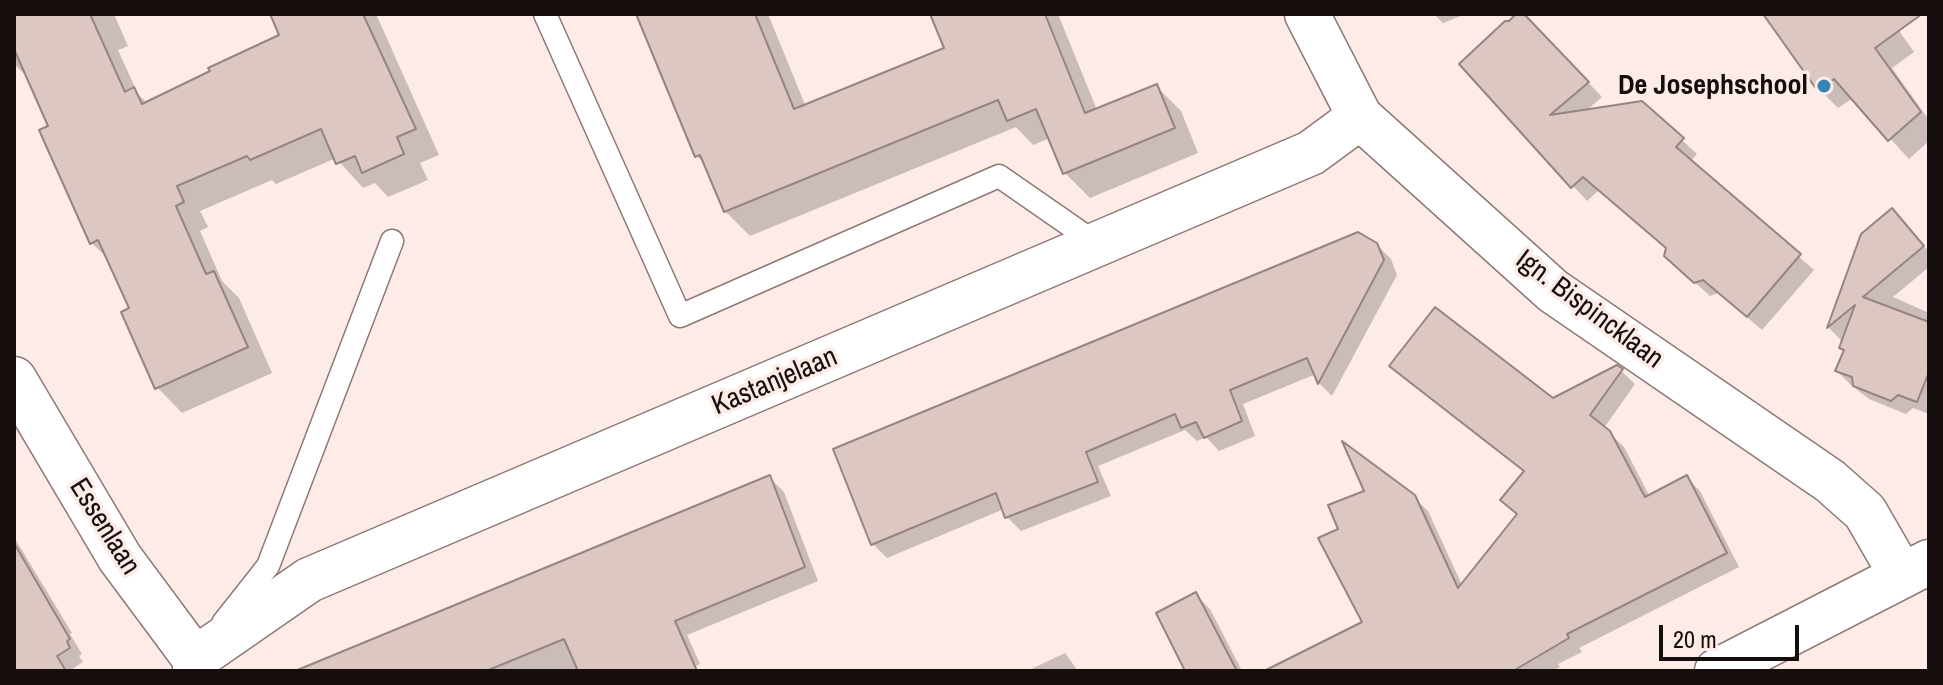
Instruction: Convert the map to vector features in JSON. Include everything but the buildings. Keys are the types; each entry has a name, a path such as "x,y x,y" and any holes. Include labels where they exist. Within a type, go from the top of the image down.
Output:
{"street":[{"name":"Ign. Bispincklaan","path":"1307,14 1360,117 1553,291 1830,481 1865,512 1916,569"},
{"name":"Kastanjelaan","path":"195,665 309,580 1311,153 1360,117"},
{"name":"Essenlaan","path":"14,379 120,558 195,665"},
{"path":"1717,671 1916,569"}],"lane":[{"path":"545,14 680,316 999,176 1097,244"},
{"path":"195,665 268,566 392,241"}],"place":[{"name":"De Josephschool","path":"1824,86"}]}
